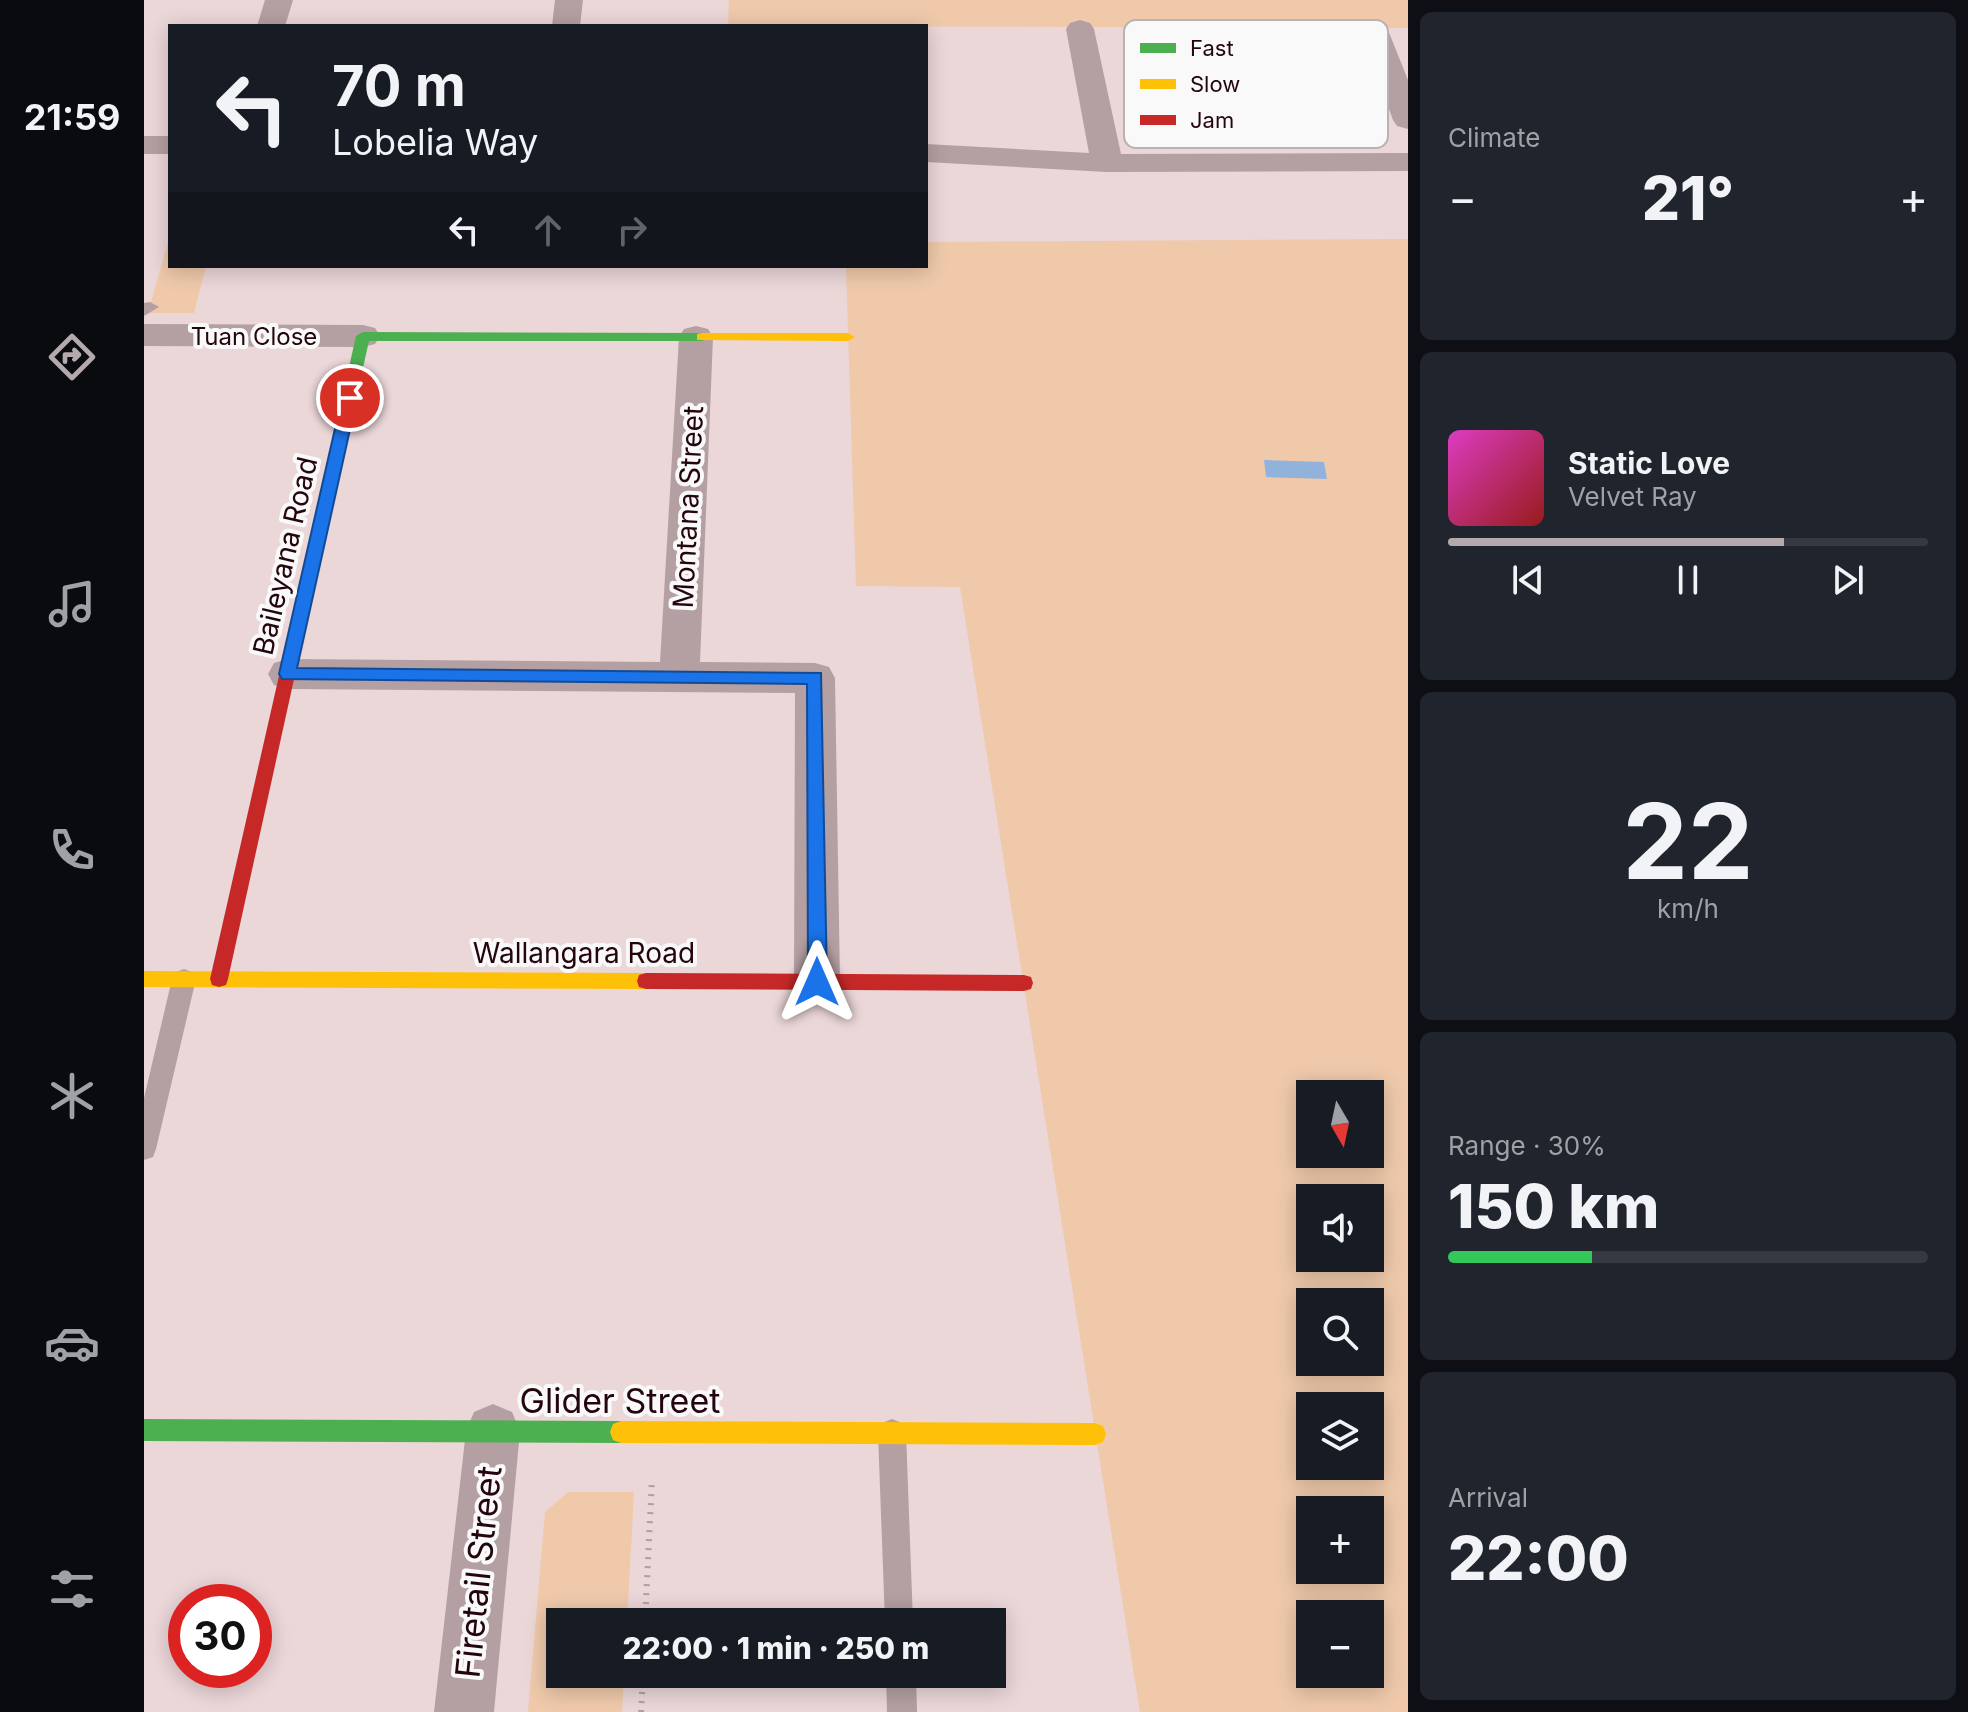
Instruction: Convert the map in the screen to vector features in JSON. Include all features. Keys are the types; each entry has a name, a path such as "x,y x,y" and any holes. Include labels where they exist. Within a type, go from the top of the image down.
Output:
{"street":[{"path":"272,24 279,0"},
{"path":"566,24 569,0"},
{"path":"1080,29 1107,163"},
{"path":"1388,67 1408,120"},
{"path":"144,145 168,145"},
{"path":"928,153 1107,163 1408,162"},
{"name":"Tuan Close","path":"146,318 363,336"},
{"path":"363,336 848,337"},
{"name":"Baileyana Road","path":"219,979 363,336"},
{"name":"Montana Street","path":"679,677 696,337"},
{"path":"288,674 815,678 817,982"},
{"name":"Wallangara Road","path":"144,979 1024,983"},
{"name":"Glider Street","path":"144,1430 1095,1434"},
{"name":"Firetail Street","path":"464,1712 493,1431"}],"lane":[{"path":"144,1149 184,979"},
{"path":"892,1433 898,1608"},
{"path":"901,1688 902,1712"}],"path":[{"path":"646,1608 654,1432"},
{"path":"641,1712 642,1688"}],"shaded area":[{"path":"729,0 1408,0 1408,28 1388,28 1388,20 1124,20 1124,27 728,24"},
{"path":"1408,239 1408,1712 1140,1712 960,587 856,586 846,268 928,268 928,242"},
{"path":"168,242 168,268 205,268 194,313 148,313"},
{"path":"568,1492 634,1492 628,1608 546,1608 546,1688 623,1688 622,1712 528,1712 545,1512"}],"water":[{"path":"1264,460 1324,462 1327,479 1266,477"}],"traffic: fast":[{"path":"339,443 363,336 702,337"},
{"path":"144,1430 621,1432"}],"traffic: slow":[{"path":"702,337 848,337"},
{"path":"144,979 646,981"},
{"path":"621,1432 1095,1434"}],"traffic: jam":[{"path":"219,979 339,443"},
{"path":"646,981 1024,983"}],"route":[{"path":"350,398 288,674 815,678 817,982"}]}
